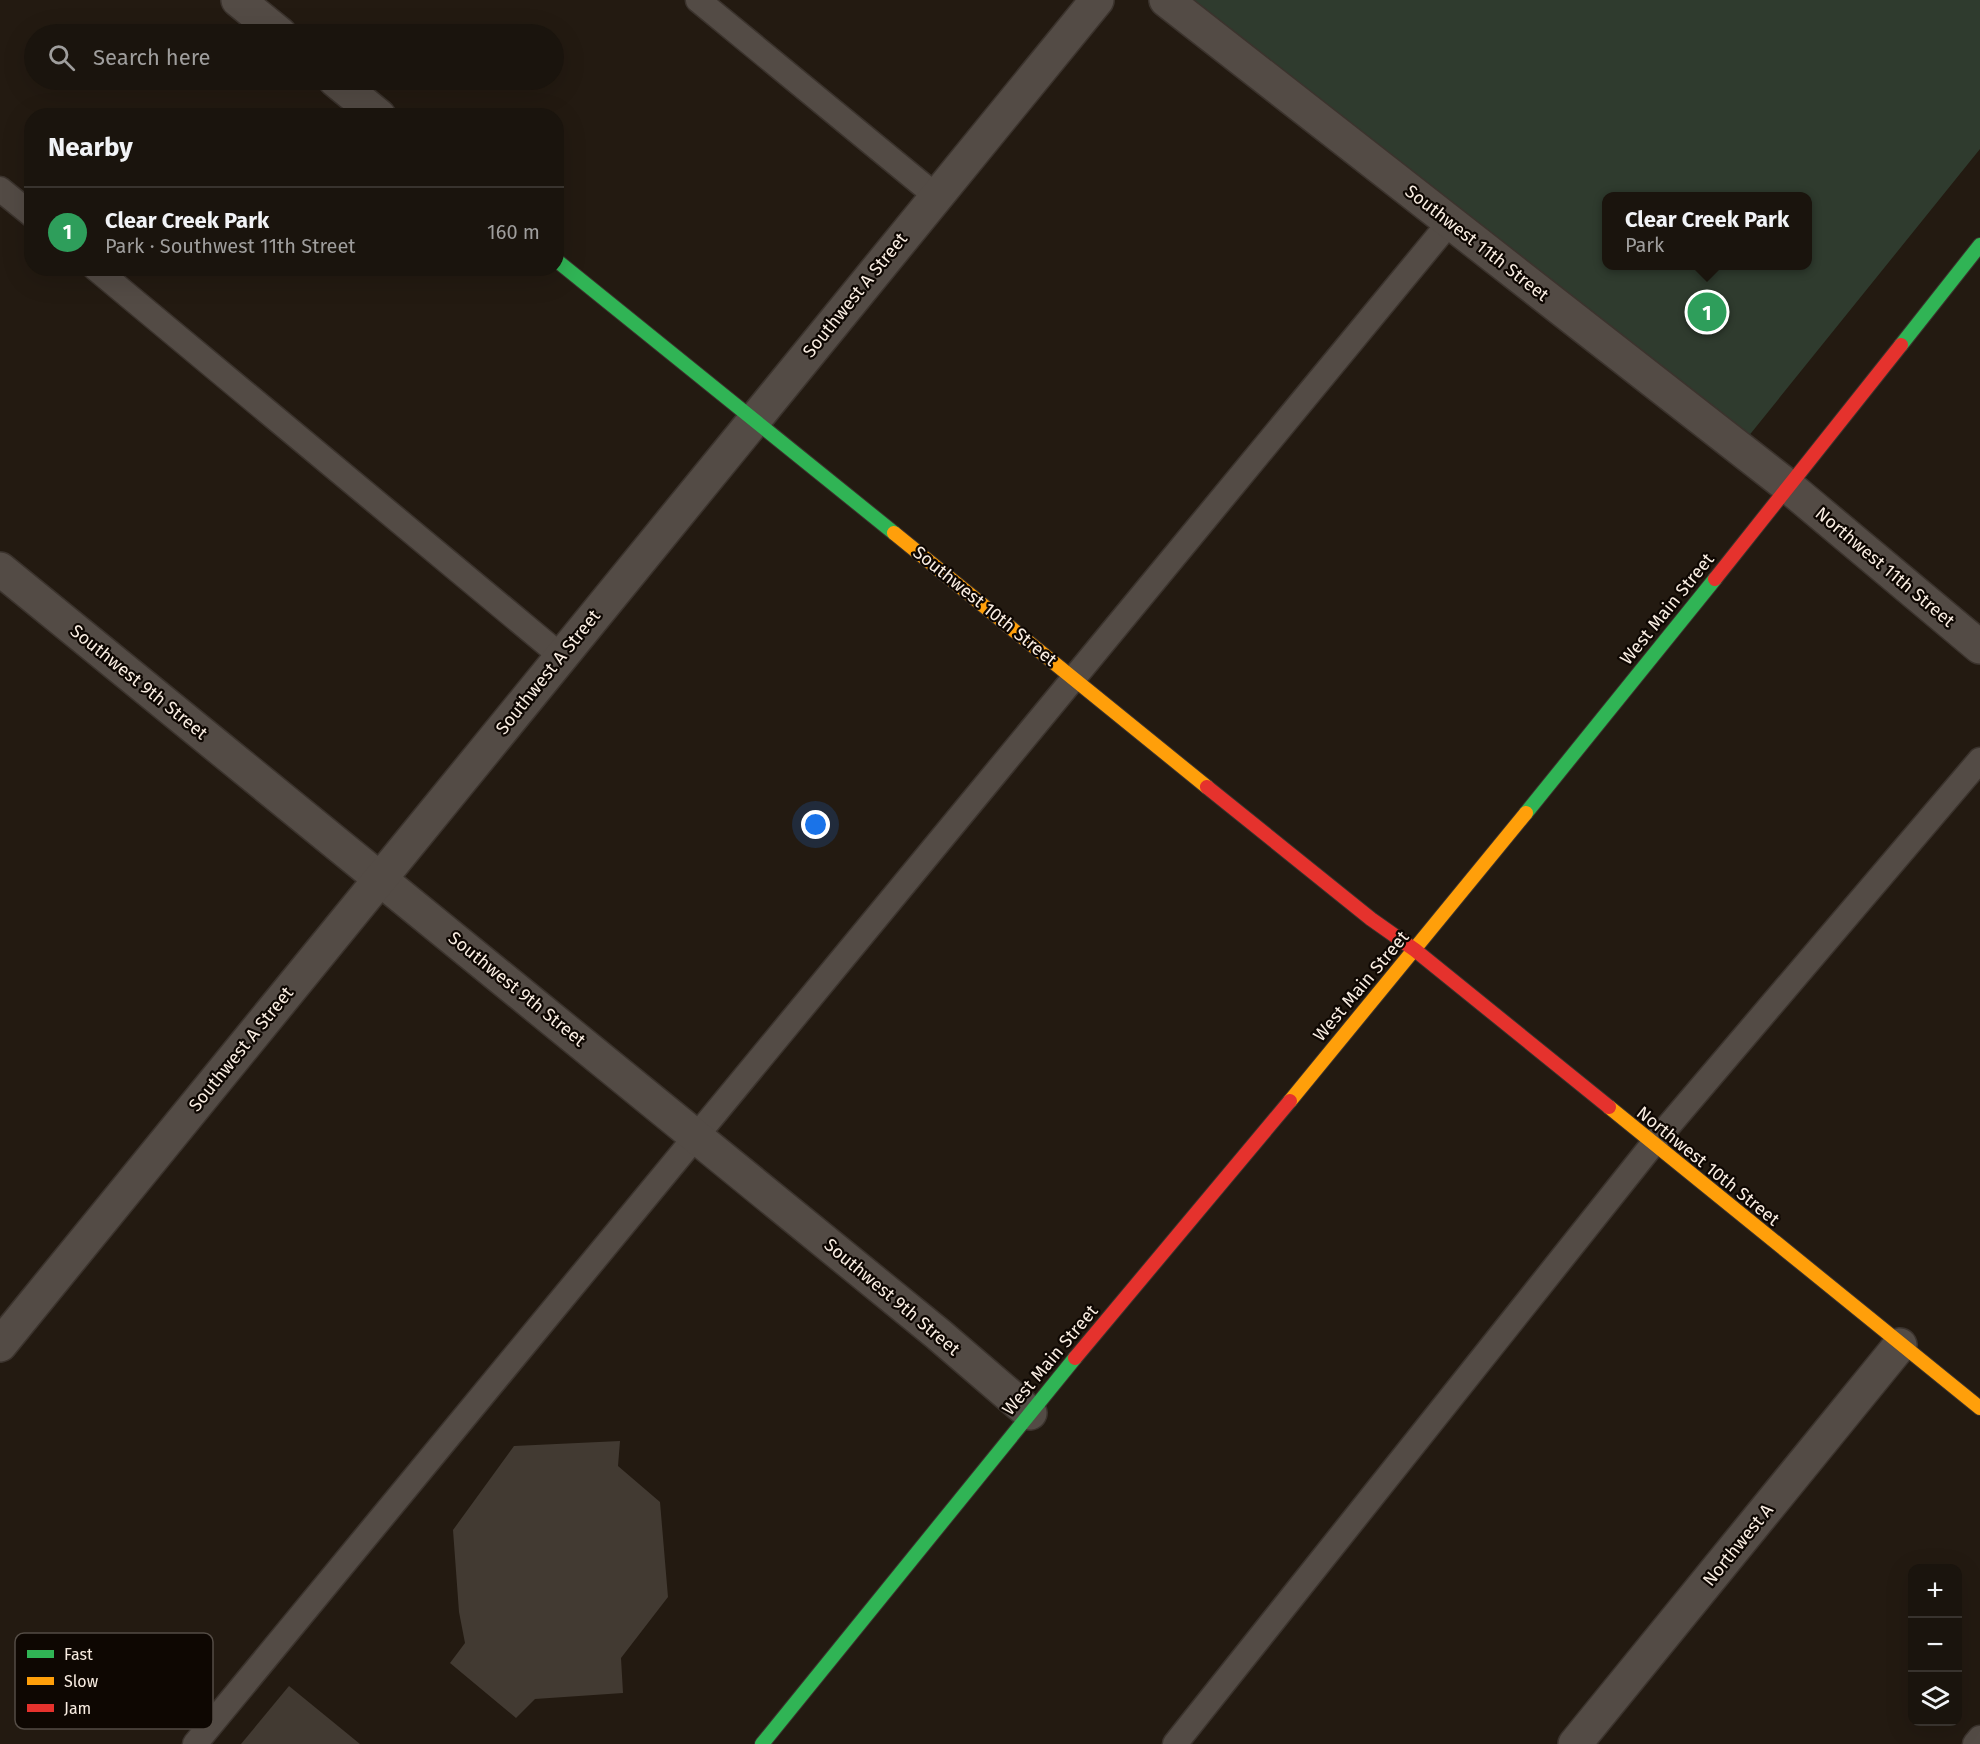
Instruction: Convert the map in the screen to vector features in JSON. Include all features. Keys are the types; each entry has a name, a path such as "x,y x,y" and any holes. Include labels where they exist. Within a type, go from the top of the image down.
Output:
{"street":[{"path":"238,0 268,24"},
{"name":"Southwest A Street","path":"0,1345 1097,0"},
{"name":"Southwest 11th Street","path":"1166,0 1789,487"},
{"path":"348,90 370,108"},
{"name":"West Main Street","path":"762,1744 1030,1413 1415,950 1789,487 1980,245"},
{"name":"Southwest 10th Street","path":"564,267 1371,919 1415,950"},
{"name":"Northwest 11th Street","path":"1789,487 1980,647"},
{"name":"Southwest 9th Street","path":"0,569 938,1334 1030,1413"},
{"name":"Northwest 10th Street","path":"1415,950 1980,1408"},
{"name":"Northwest A","path":"1575,1744 1900,1345"}],"lane":[{"path":"698,0 936,196"},
{"path":"0,189 24,208"},
{"path":"213,1722 1450,222"},
{"path":"105,276 561,656"},
{"path":"1175,1744 1653,1144 1980,760"},
{"path":"195,1744 207,1729"},
{"path":"1975,1744 1980,1738"}],"green space":[{"path":"1166,0 1980,0 1980,149 1739,448"}],"building":[{"path":"620,1441 618,1466 660,1502 668,1597 621,1658 623,1693 535,1699 516,1718 450,1663 465,1643 459,1612 453,1530 514,1446"},
{"path":"289,1686 360,1744 241,1744"}],"traffic: fast":[{"path":"1901,345 1980,245"},
{"path":"564,266 894,533"},
{"path":"1526,813 1715,579"},
{"path":"762,1744 1075,1358"}],"traffic: slow":[{"path":"894,533 1207,787"},
{"path":"1290,1101 1526,813"},
{"path":"1609,1107 1980,1408"}],"traffic: jam":[{"path":"1715,579 1901,345"},
{"path":"1207,787 1371,919 1415,950 1609,1107"},
{"path":"1075,1358 1290,1101"}],"place":[{"name":"Clear Creek Park","path":"1707,312"}]}
